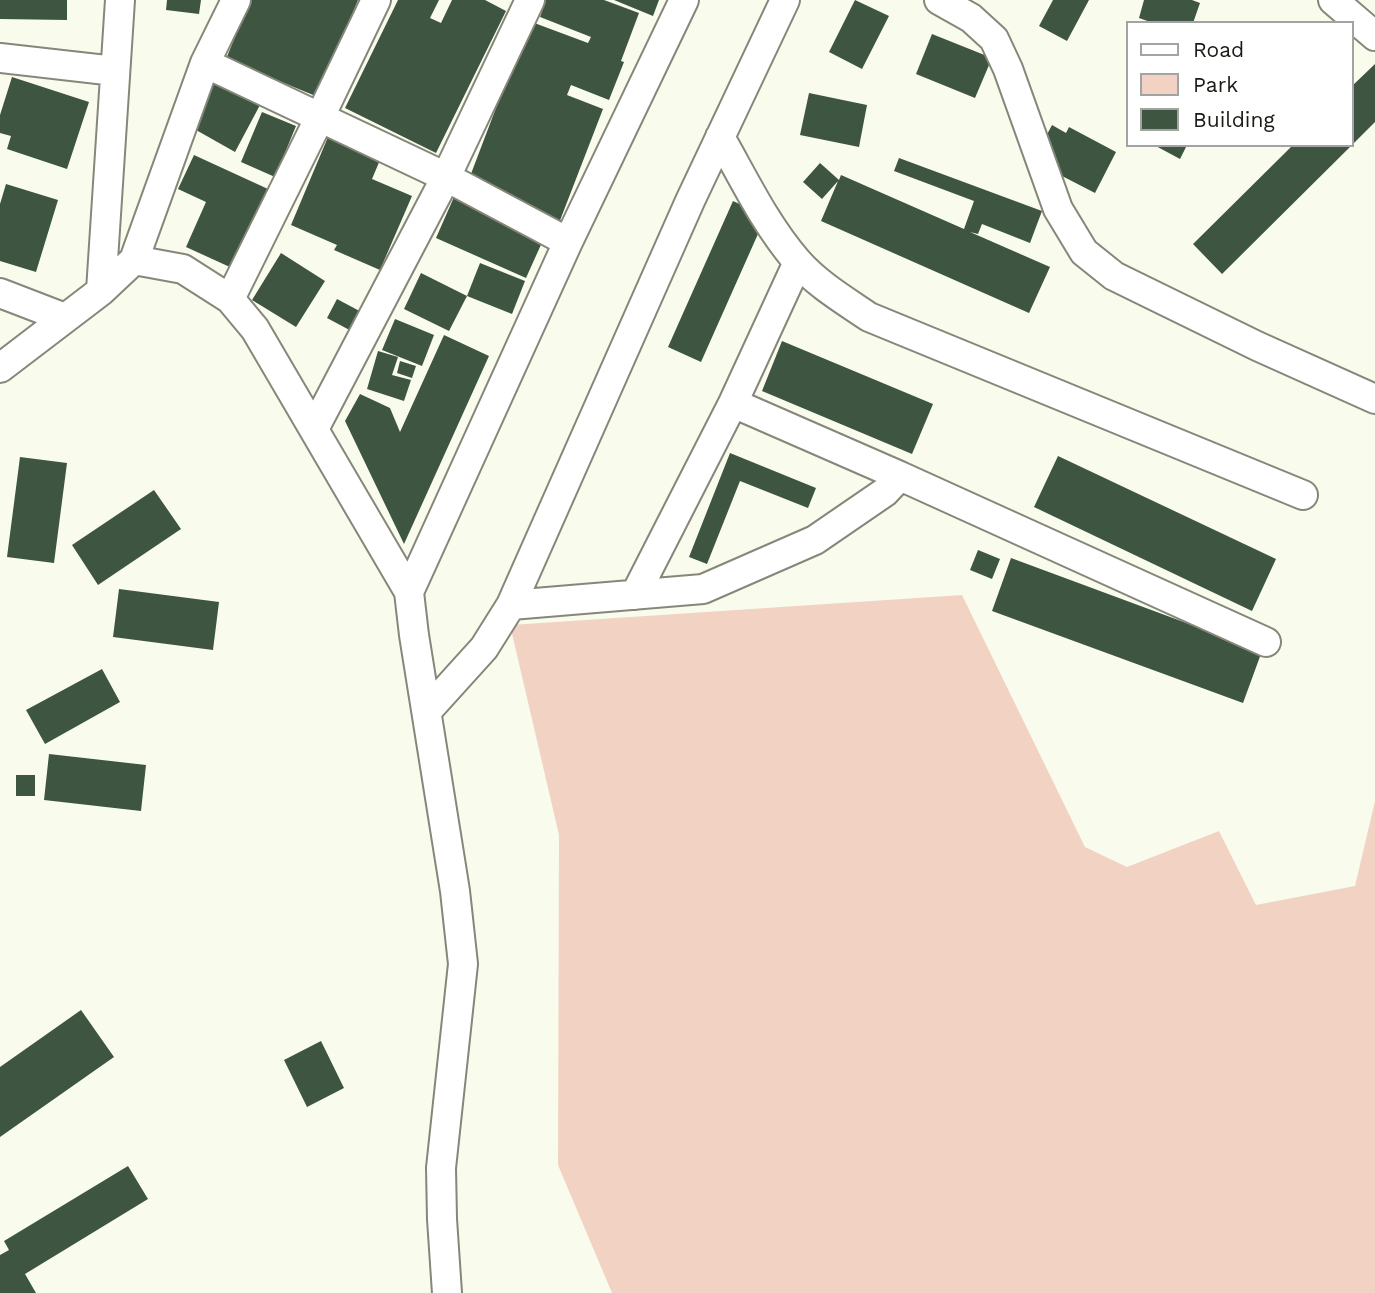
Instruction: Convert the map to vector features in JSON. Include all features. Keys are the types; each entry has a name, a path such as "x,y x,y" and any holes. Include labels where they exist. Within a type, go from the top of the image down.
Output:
{"street":[{"path":"101,291 120,0"},
{"path":"0,368 101,291 134,260 205,63 236,0"},
{"path":"230,299 376,0"},
{"path":"314,429 446,177 530,0"},
{"path":"409,592 568,242 684,0"},
{"path":"427,711 484,648 511,605 690,201 785,0"},
{"path":"939,0 971,18 994,39 1008,69 1058,209 1084,252 1114,276 1257,346 1375,399"},
{"path":"1333,0 1375,36"},
{"path":"0,58 115,71"},
{"path":"205,63 446,177 568,242"},
{"path":"720,137 774,232 798,262 830,291 869,317 1303,495"},
{"path":"134,260 183,269 230,299 255,329 409,592 455,891 463,964 441,1168 446,1293"},
{"path":"635,595 733,403 798,262"},
{"path":"0,293 65,318"},
{"path":"733,403 1266,642"},
{"path":"511,605 703,589 815,540 885,492 900,476"}],"green space":[{"path":"962,595 1085,847 1127,867 1219,831 1256,905 1355,886 1375,801 1375,1293 612,1293 558,1165 559,835 510,625"}],"building":[{"path":"0,0 67,0 67,20 0,19"},
{"path":"167,0 201,0 199,14 166,10"},
{"path":"250,0 358,0 318,97 226,59"},
{"path":"398,0 439,0 430,18 441,23 452,0 485,0 506,11 436,153 345,108"},
{"path":"546,0 604,0 639,13 609,100 571,85 567,95 603,109 559,223 466,187 529,21 588,43 591,37 540,17"},
{"path":"614,0 659,0 653,16"},
{"path":"855,0 889,16 862,69 829,52"},
{"path":"1053,0 1089,0 1067,41 1039,26"},
{"path":"1144,0 1192,0 1200,3 1194,21 1147,21 1139,18"},
{"path":"932,34 992,58 975,98 916,74"},
{"path":"1375,64 1375,122 1354,143 1354,84"},
{"path":"12,77 89,102 67,169 7,149 11,136 0,133 0,115"},
{"path":"213,80 260,105 235,152 189,126"},
{"path":"809,93 867,105 859,147 800,135"},
{"path":"262,112 296,126 275,177 241,162"},
{"path":"1052,125 1066,133 1069,127 1116,152 1095,193 1033,161"},
{"path":"328,137 380,160 372,179 412,196 380,270 334,250 337,245 291,225"},
{"path":"1158,147 1186,147 1180,159"},
{"path":"1291,147 1350,147 1222,274 1193,244"},
{"path":"194,155 268,189 232,268 186,247 206,202 178,189"},
{"path":"899,158 1042,211 1030,243 982,224 978,234 970,232 1050,267 1029,313 821,221 838,181 822,199 803,182 820,163 839,180 841,175 964,229 974,201 894,171"},
{"path":"6,184 58,200 36,272 0,261 0,204"},
{"path":"454,197 544,238 526,278 436,238"},
{"path":"733,201 766,216 701,362 668,347"},
{"path":"281,253 325,281 296,327 252,300"},
{"path":"480,263 525,281 512,314 467,296"},
{"path":"421,273 467,296 449,331 404,309"},
{"path":"337,299 367,315 357,334 327,318"},
{"path":"395,319 434,335 422,366 382,350"},
{"path":"444,335 489,356 404,544 345,421 360,394 390,408 400,432"},
{"path":"782,341 933,404 912,454 762,391"},
{"path":"378,351 398,357 392,375 411,380 404,401 367,389"},
{"path":"400,361 416,366 412,378 397,373"},
{"path":"730,453 816,488 808,508 740,481 707,564 689,557"},
{"path":"1058,456 1276,559 1252,611 1034,507"},
{"path":"20,457 67,463 54,563 7,557"},
{"path":"154,490 181,529 98,585 72,545"},
{"path":"978,550 1000,559 992,579 970,570"},
{"path":"1011,558 1262,651 1243,703 992,611"},
{"path":"119,589 219,602 213,650 113,637"},
{"path":"102,669 120,702 45,744 26,710"},
{"path":"49,754 146,765 141,811 44,800"},
{"path":"16,775 35,775 35,796 16,796"},
{"path":"81,1010 114,1057 0,1137 0,1067"},
{"path":"321,1041 344,1088 307,1107 284,1060"},
{"path":"128,1166 148,1199 25,1274 36,1293 0,1293 0,1255 9,1250 4,1241"}]}
